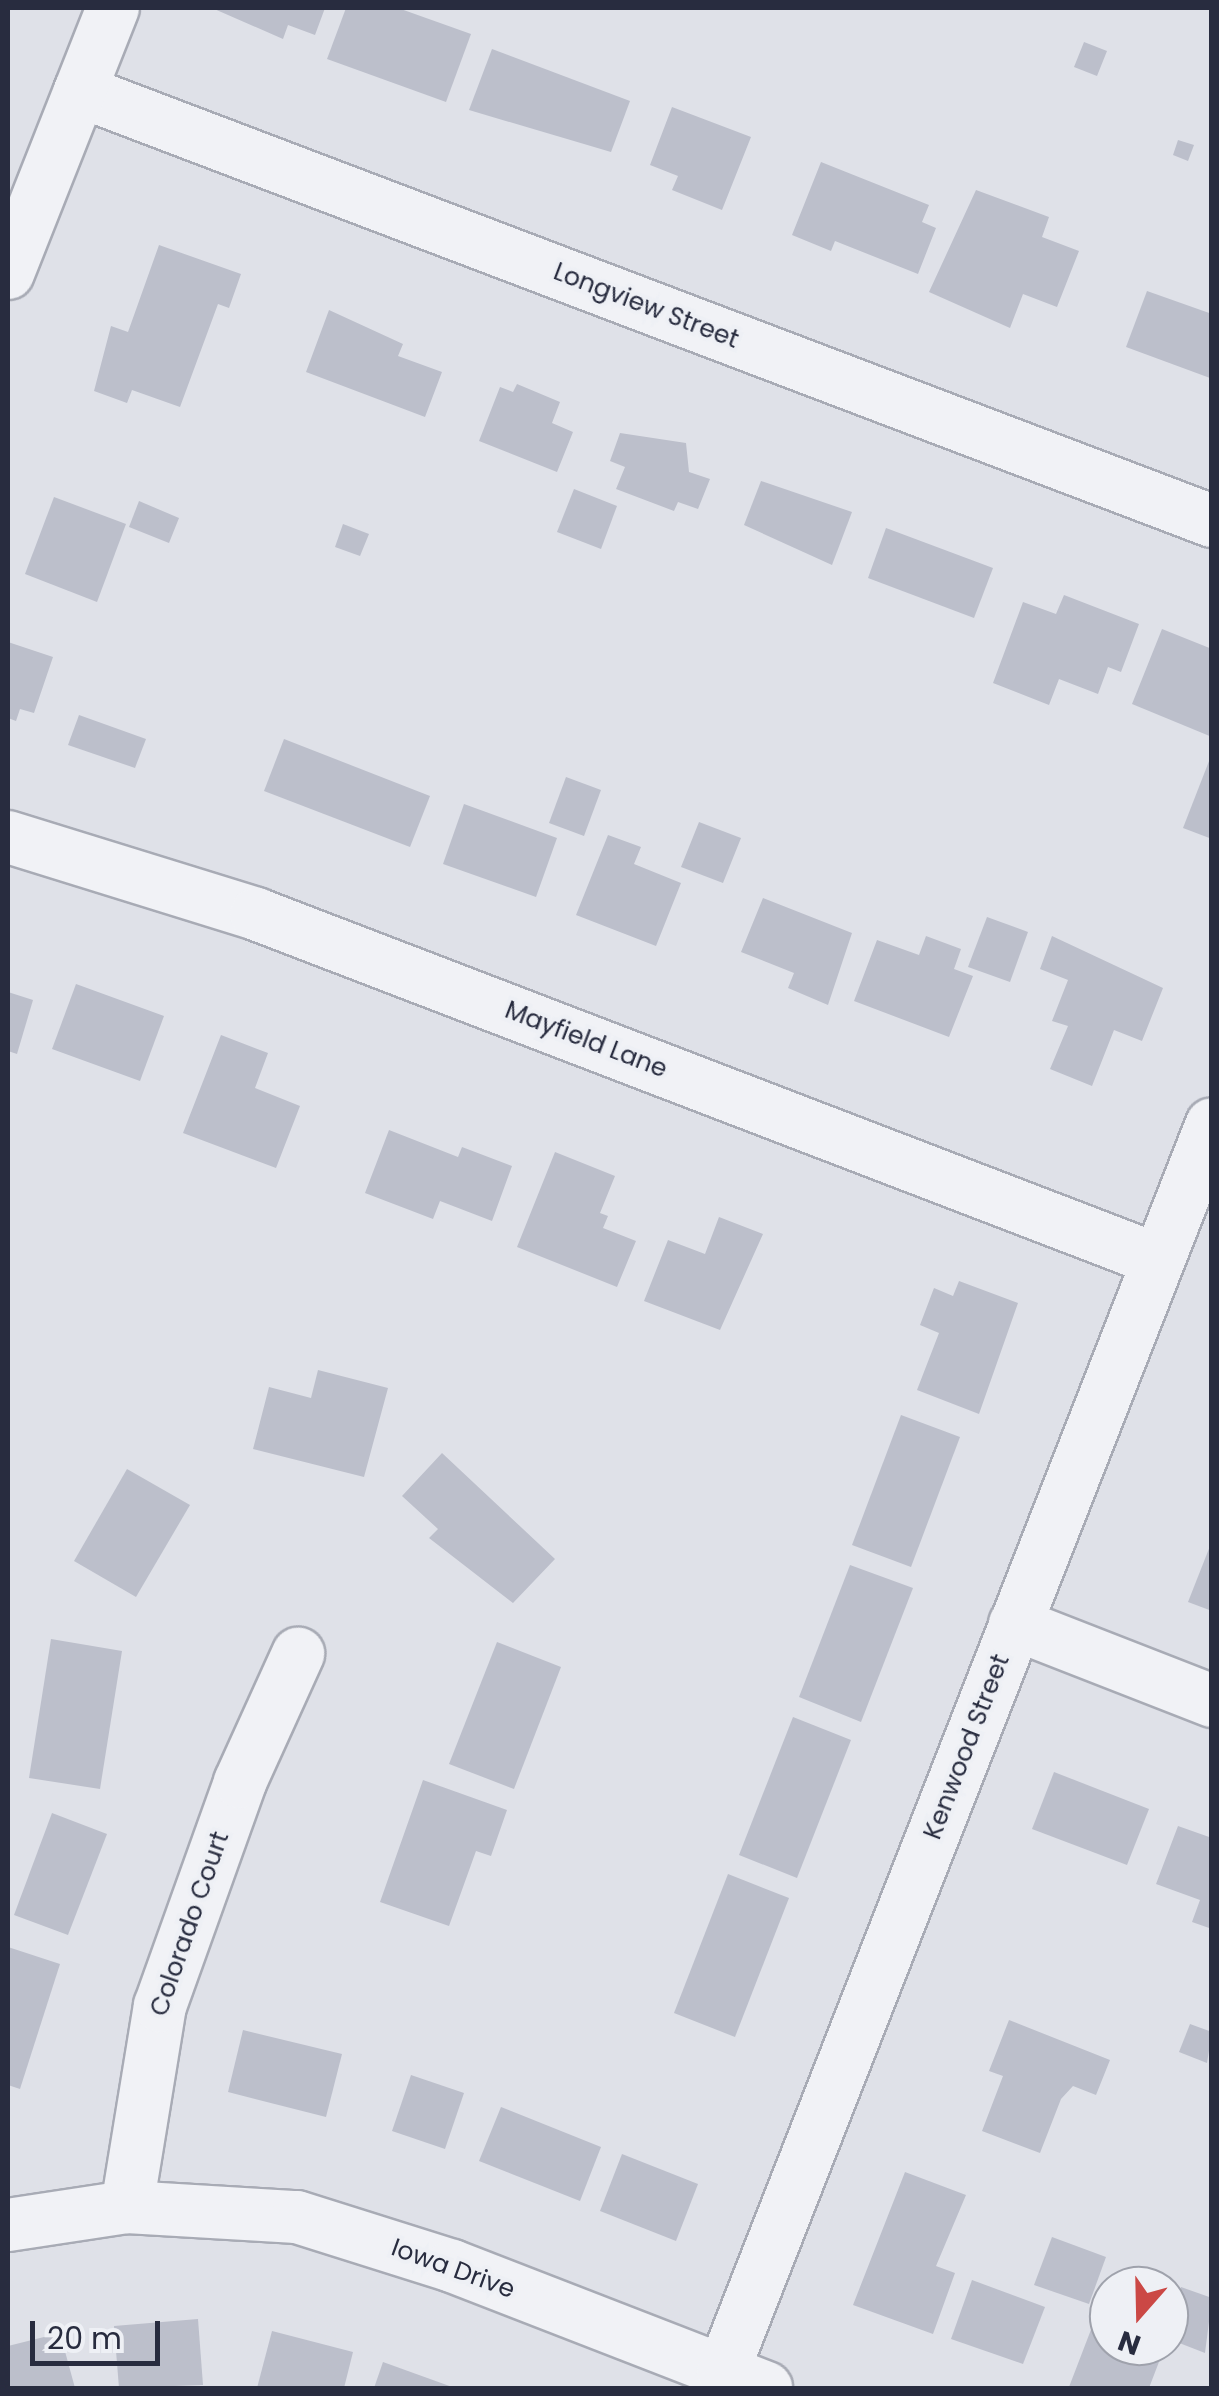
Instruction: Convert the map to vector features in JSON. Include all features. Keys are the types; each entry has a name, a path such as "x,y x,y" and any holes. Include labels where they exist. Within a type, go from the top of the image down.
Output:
{"street":[{"path":"8,273 113,8"},
{"name":"Longview Street","path":"80,91 1212,521"},
{"name":"Mayfield Lane","path":"8,837 256,914 1158,1260"},
{"name":"Kenwood Street","path":"744,2380 1015,1624 1212,1124"},
{"path":"1015,1624 1212,1701"},
{"name":"Colorado Court","path":"127,2207 160,2006 227,1816 298,1654"},
{"name":"Iowa Drive","path":"8,2224 127,2207 298,2217 452,2266 744,2380"}],"building":[{"path":"212,8 325,8 315,35 288,25 283,39"},
{"path":"346,8 398,8 471,34 446,102 327,59"},
{"path":"1084,42 1107,51 1097,76 1074,67"},
{"path":"492,49 630,101 611,152 469,110"},
{"path":"672,107 751,137 722,210 672,190 678,176 650,165"},
{"path":"1178,140 1194,145 1188,161 1173,155"},
{"path":"821,162 929,205 922,222 936,228 918,274 835,241 831,251 792,235"},
{"path":"976,190 1049,217 1042,237 1079,251 1057,307 1023,294 1010,328 929,292"},
{"path":"159,245 241,274 229,308 218,304 180,407 132,390 127,403 94,391 111,326 128,332"},
{"path":"1147,291 1212,314 1210,378 1126,347"},
{"path":"329,310 403,344 398,356 442,372 425,417 306,372"},
{"path":"517,384 560,402 552,423 573,432 557,472 479,441 500,387 513,392"},
{"path":"620,433 686,443 689,472 710,479 698,509 678,502 674,511 616,489 625,467 610,461"},
{"path":"761,481 852,512 832,565 744,525"},
{"path":"574,489 617,506 601,549 557,532"},
{"path":"54,497 126,524 97,602 25,574"},
{"path":"139,501 179,518 169,543 129,527"},
{"path":"343,524 369,534 360,556 335,547"},
{"path":"886,528 993,568 974,618 868,578"},
{"path":"1064,595 1139,624 1121,672 1108,667 1098,694 1059,679 1049,705 993,683 1023,602 1056,614"},
{"path":"1162,629 1212,649 1212,737 1132,704"},
{"path":"8,642 53,657 34,713 20,709 16,721 8,718"},
{"path":"79,715 146,739 135,768 68,745"},
{"path":"284,739 430,796 410,847 264,791"},
{"path":"1212,756 1212,839 1183,828"},
{"path":"566,777 601,790 584,836 549,823"},
{"path":"464,804 557,838 536,897 443,864"},
{"path":"699,822 741,838 723,883 681,867"},
{"path":"608,835 641,847 634,864 681,883 656,946 576,915"},
{"path":"763,898 852,933 828,1005 788,988 794,973 741,952"},
{"path":"987,917 1028,932 1010,982 968,967"},
{"path":"926,936 961,949 954,969 973,976 949,1037 854,1001 877,940 919,955"},
{"path":"1052,936 1163,988 1142,1041 1114,1030 1092,1086 1050,1069 1068,1026 1052,1021 1068,980 1040,969"},
{"path":"76,984 164,1016 140,1081 52,1049"},
{"path":"8,992 33,1000 17,1054 8,1051"},
{"path":"221,1035 268,1053 255,1088 300,1106 276,1168 183,1133"},
{"path":"389,1130 458,1157 462,1147 512,1166 492,1221 440,1201 433,1219 365,1193"},
{"path":"555,1152 615,1176 600,1213 608,1216 603,1228 636,1241 617,1287 517,1247"},
{"path":"719,1217 763,1234 720,1330 644,1301 668,1240 705,1254"},
{"path":"959,1281 1018,1303 979,1414 917,1390 939,1333 920,1325 934,1288 953,1296"},
{"path":"318,1370 388,1388 364,1477 253,1449 269,1387 311,1398"},
{"path":"901,1415 960,1437 911,1567 852,1545"},
{"path":"442,1453 555,1559 513,1603 429,1538 438,1529 402,1496"},
{"path":"127,1469 190,1505 136,1597 74,1561"},
{"path":"1212,1541 1212,1611 1188,1602"},
{"path":"850,1565 913,1588 861,1722 799,1697"},
{"path":"51,1639 122,1651 100,1789 29,1778"},
{"path":"497,1642 561,1667 514,1789 449,1764"},
{"path":"793,1717 851,1740 797,1878 739,1855"},
{"path":"1054,1772 1149,1809 1127,1865 1032,1829"},
{"path":"423,1780 507,1810 491,1856 476,1851 449,1926 380,1902"},
{"path":"52,1813 107,1834 68,1935 14,1915"},
{"path":"1178,1826 1212,1838 1212,1929 1192,1922 1200,1900 1156,1884"},
{"path":"728,1874 789,1898 735,2037 674,2013"},
{"path":"8,1947 60,1964 20,2089 8,2085"},
{"path":"1009,2020 1110,2060 1096,2095 1073,2086 1061,2099 1040,2153 982,2131 1003,2076 989,2071"},
{"path":"1190,2024 1212,2032 1207,2063 1179,2052"},
{"path":"243,2030 342,2054 326,2117 228,2092"},
{"path":"411,2075 464,2093 445,2149 392,2131"},
{"path":"501,2107 601,2147 580,2201 479,2161"},
{"path":"622,2154 698,2184 676,2241 600,2211"},
{"path":"905,2172 966,2195 936,2266 955,2273 933,2334 853,2305"},
{"path":"1052,2237 1106,2257 1103,2266 1089,2266 1089,2304 1034,2285"},
{"path":"972,2280 1045,2307 1023,2364 951,2339"},
{"path":"1189,2290 1212,2298 1205,2353 1189,2347"},
{"path":"198,2319 203,2385 119,2388 114,2326"},
{"path":"272,2331 353,2352 344,2388 257,2388"},
{"path":"60,2333 75,2388 8,2388 8,2346"},
{"path":"1089,2335 1089,2366 1157,2366 1149,2388 1069,2387"},
{"path":"383,2362 455,2388 374,2388"}]}
